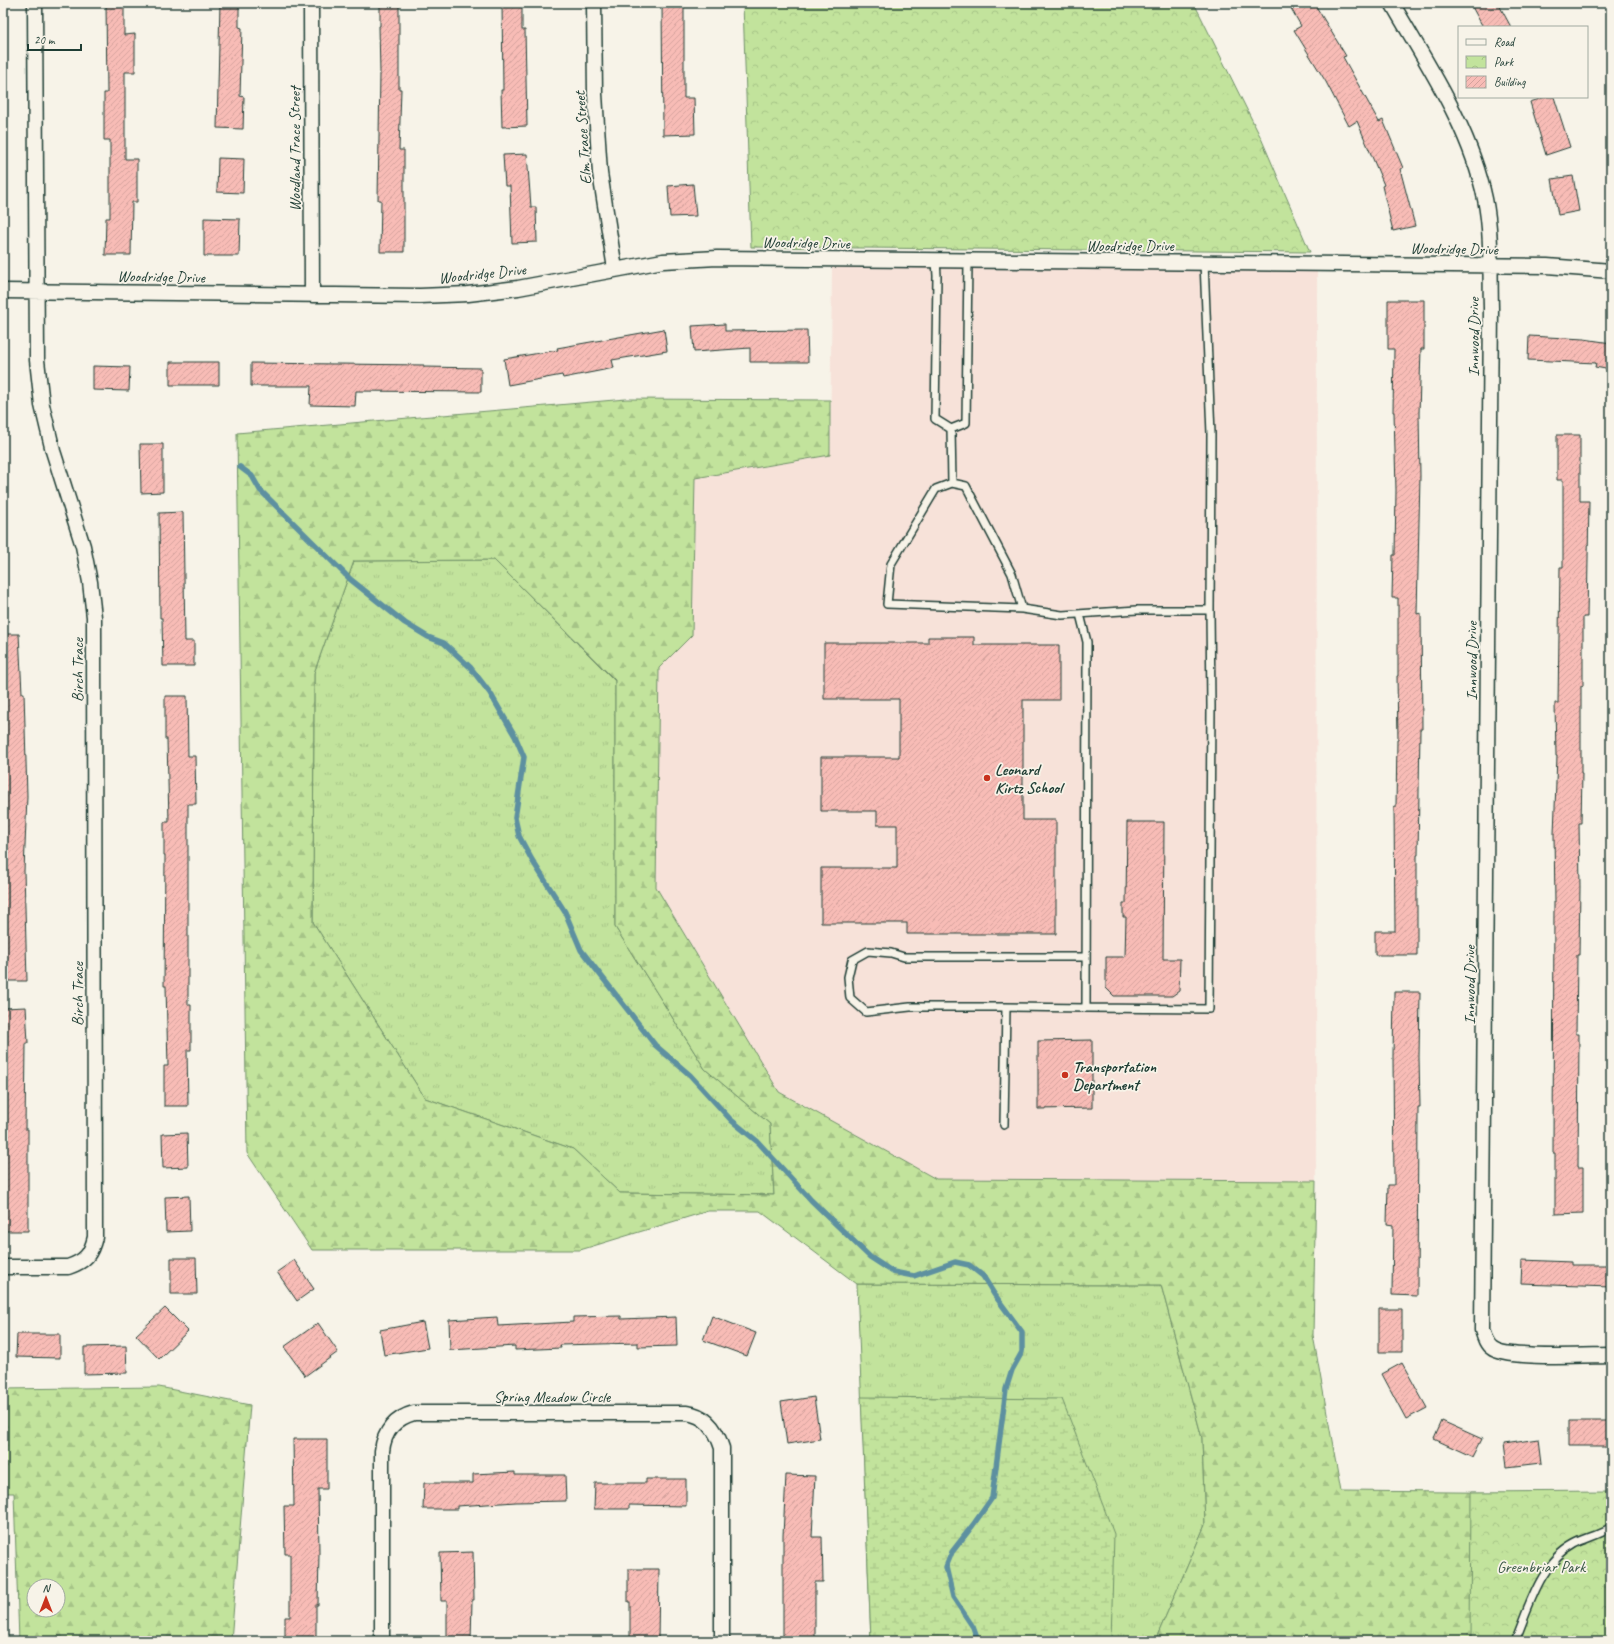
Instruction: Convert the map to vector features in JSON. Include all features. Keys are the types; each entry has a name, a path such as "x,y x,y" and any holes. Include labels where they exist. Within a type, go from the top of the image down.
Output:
{"street":[{"name":"Birch Trace","path":"3,1267 68,1267 77,1264 86,1257 92,1249 95,1236 94,617 90,582 83,546 53,451 42,405 37,360 35,3"},
{"name":"Woodland Trace Street","path":"311,3 312,295"},
{"name":"Elm Trace Street","path":"594,3 595,94 600,173 615,269"},
{"name":"Innwood Drive","path":"1392,3 1447,97 1461,125 1474,159 1485,199 1487,213 1490,266 1491,340 1482,1330 1486,1341 1492,1348 1499,1352 1521,1355 1611,1355"},
{"name":"Woodridge Drive","path":"3,291 420,296 468,294 518,288 663,261 717,258 1547,266 1611,271"},
{"name":"Spring Meadow Circle","path":"382,1641 382,1451 383,1442 388,1431 396,1422 406,1415 414,1413 686,1412 694,1413 713,1426 718,1434 722,1448 722,1641"}],"lane":[{"path":"936,260 935,419 951,430"},
{"path":"951,430 966,423 968,261"},
{"path":"1086,958 904,957 891,953 868,951 852,960 848,977 850,998 866,1012 910,1006 1209,1009 1211,434 1204,262"},
{"path":"951,430 952,483"},
{"path":"1022,609 1012,574 966,486 952,483 936,489 891,564 887,604 1022,609 1062,615 1137,610 1210,610"},
{"path":"1080,614 1086,642 1086,1008"},
{"path":"1004,1125 1006,1007"},
{"path":"1515,1641 1537,1588 1552,1564 1574,1544 1611,1528"}],"shaded area":[{"name":"Leonard Kirtz School","path":"936,260 1317,264 1316,1181 936,1179 779,1092 656,887 659,668 692,635 695,478 830,455 832,267"}],"green space":[{"path":"743,3 1194,3 1261,138 1310,252 751,247"},
{"path":"626,399 830,400 830,455 695,478 692,635 659,668 656,887 779,1092 936,1179 1316,1181 1313,1335 1341,1491 1560,1493 1498,1641 1155,1641 1205,1525 1202,1438 1161,1285 857,1284 760,1211 708,1211 580,1250 312,1250 247,1153 237,433","holes":["494,560 615,680 615,927 705,1069 770,1124 774,1195 620,1193 573,1149 425,1098 313,922 314,673 354,561"]},
{"path":"494,560 615,681 615,927 705,1069 770,1124 774,1195 620,1193 573,1149 425,1098 313,922 314,673 354,561"},
{"path":"857,1284 1161,1285 1202,1438 1205,1525 1155,1641 871,1641"},
{"path":"159,1387 250,1405 231,1641 19,1641 14,1493 3,1493 3,1389"},
{"path":"861,1397 1062,1399 1114,1534 1111,1641 871,1641"},
{"name":"Greenbriar Park","path":"1611,1491 1611,1641 1470,1641 1471,1492"}],"building":[{"path":"106,3 124,3 124,35 135,34 135,72 125,72 125,159 137,159 137,202 132,202 131,255 105,255 106,218 110,218 110,140 104,140 104,93 107,93"},
{"path":"220,3 239,3 239,27 242,28 240,96 244,97 243,129 217,128"},
{"path":"380,3 399,3 399,89 401,89 399,150 404,150 404,252 380,252 381,200 378,200"},
{"path":"502,3 522,3 522,30 525,30 527,126 502,127"},
{"path":"662,3 684,3 684,98 694,98 695,134 663,135"},
{"path":"1288,3 1314,3 1346,56 1343,57 1379,122 1383,120 1403,168 1400,169 1415,226 1393,231 1382,186 1384,185 1357,121 1349,126 1326,82 1294,30 1301,26"},
{"path":"1470,3 1498,3 1510,26 1482,26"},
{"path":"1543,98 1554,98 1570,147 1546,155 1530,102"},
{"path":"527,154 531,207 536,207 537,242 512,243 510,186 505,186 503,155"},
{"path":"218,158 244,159 243,193 217,192"},
{"path":"1573,176 1579,211 1558,215 1552,179"},
{"path":"693,184 696,216 670,217 668,186"},
{"path":"204,218 240,219 239,256 204,256"},
{"path":"1388,300 1424,300 1424,349 1421,349 1419,413 1420,476 1417,614 1421,613 1422,729 1420,729 1417,855 1417,955 1375,955 1375,931 1395,931 1394,807 1396,807 1398,740 1398,598 1392,598 1393,555 1395,555 1396,490 1393,412 1394,349 1388,349"},
{"path":"725,324 725,331 807,330 808,362 750,362 750,348 694,352 692,326"},
{"path":"664,329 667,351 612,360 614,368 563,378 562,375 508,385 504,359"},
{"path":"1529,336 1584,339 1611,343 1611,370 1595,367 1596,363 1528,360"},
{"path":"170,362 219,362 219,385 170,385"},
{"path":"251,363 424,365 424,367 481,368 481,392 356,391 355,406 310,405 311,386 251,386"},
{"path":"93,366 130,367 129,391 93,390"},
{"path":"1557,435 1580,435 1580,501 1589,501 1587,617 1583,617 1583,686 1581,686 1582,773 1581,823 1579,823 1580,887 1576,1034 1579,1034 1578,1167 1583,1167 1583,1213 1555,1214 1555,1153 1553,1153 1555,902 1554,834 1557,756 1555,703 1558,703 1560,567 1563,567 1563,480 1557,480"},
{"path":"140,444 163,444 163,492 141,493"},
{"path":"183,512 185,641 194,641 194,666 163,666 162,618 160,618 159,513"},
{"path":"3,634 19,634 22,693 24,693 27,796 24,871 27,981 4,981"},
{"name":"Leonard Kirtz School","path":"928,637 974,637 974,645 1059,645 1059,700 1023,700 1023,820 1056,820 1056,934 907,934 907,923 821,923 821,868 897,868 897,825 877,825 877,811 821,811 821,757 899,757 899,699 824,699 824,643 928,643"},
{"path":"165,696 187,696 188,756 195,756 196,804 188,804 188,1005 191,1005 191,1050 187,1050 188,1106 164,1106 164,1066 168,1066 166,986 164,986 164,822 169,822 167,739 165,739"},
{"path":"1127,822 1164,822 1163,959 1180,959 1179,991 1172,996 1114,996 1106,988 1106,957 1125,957 1126,917 1123,917 1123,903 1126,903"},
{"path":"1394,992 1420,992 1417,1296 1392,1295 1393,1225 1387,1224 1388,1185 1394,1185"},
{"path":"26,1007 28,1043 26,1043 25,1129 28,1129 28,1231 3,1231 4,1063 7,1063 4,1008"},
{"name":"Transportation Department","path":"1092,1040 1092,1108 1038,1109 1038,1041"},
{"path":"187,1133 188,1167 163,1168 162,1134"},
{"path":"189,1196 190,1231 166,1232 165,1197"},
{"path":"171,1258 196,1258 197,1294 171,1294"},
{"path":"294,1260 314,1289 297,1301 277,1272"},
{"path":"1522,1260 1571,1262 1571,1265 1611,1265 1611,1287 1521,1284"},
{"path":"165,1308 188,1331 159,1359 136,1335"},
{"path":"1379,1309 1402,1309 1402,1352 1379,1352"},
{"path":"621,1316 621,1319 676,1317 677,1346 638,1347 638,1343 560,1345 561,1348 515,1350 515,1346 450,1350 449,1320 497,1317 498,1326 573,1322 573,1317"},
{"path":"712,1316 756,1333 747,1356 703,1340"},
{"path":"423,1322 428,1348 384,1355 380,1330"},
{"path":"318,1323 338,1352 305,1376 284,1347"},
{"path":"17,1334 60,1334 60,1358 16,1357"},
{"path":"126,1346 127,1373 84,1374 84,1347"},
{"path":"1402,1363 1427,1408 1406,1419 1382,1374"},
{"path":"814,1397 820,1439 787,1444 781,1402"},
{"path":"1442,1421 1482,1439 1473,1457 1434,1439"},
{"path":"1569,1421 1608,1421 1608,1446 1569,1446"},
{"path":"293,1439 327,1439 327,1489 318,1489 319,1553 318,1605 316,1605 316,1641 285,1641 285,1617 290,1617 290,1554 285,1554 284,1506 294,1506"},
{"path":"1539,1439 1542,1463 1507,1467 1504,1444"},
{"path":"515,1472 515,1475 565,1475 566,1501 516,1502 457,1506 457,1509 423,1509 424,1483 473,1483 473,1474"},
{"path":"786,1475 815,1476 812,1537 822,1537 823,1582 815,1582 815,1641 783,1641 783,1536"},
{"path":"646,1479 686,1479 686,1506 629,1505 629,1509 594,1509 595,1483 646,1483"},
{"path":"473,1552 474,1600 472,1600 471,1641 447,1641 447,1601 441,1601 440,1553"},
{"path":"628,1569 659,1569 658,1641 630,1641"}],"waterway":[{"path":"240,467 252,476 260,490 350,579 405,623 428,637 444,643 470,667 490,693 515,736 524,757 515,818 519,836 532,860 565,912 581,950 655,1045 690,1075 731,1120 758,1142 811,1200 870,1257 893,1272 914,1276 955,1262 969,1265 983,1276 994,1294 1022,1332 1022,1352 1012,1370 1006,1389 992,1498 952,1552 946,1567 953,1597 973,1627 978,1641"}],"place":[{"name":"Leonard Kirtz School","path":"987,778"},
{"name":"Transportation Department","path":"1065,1075"}]}
